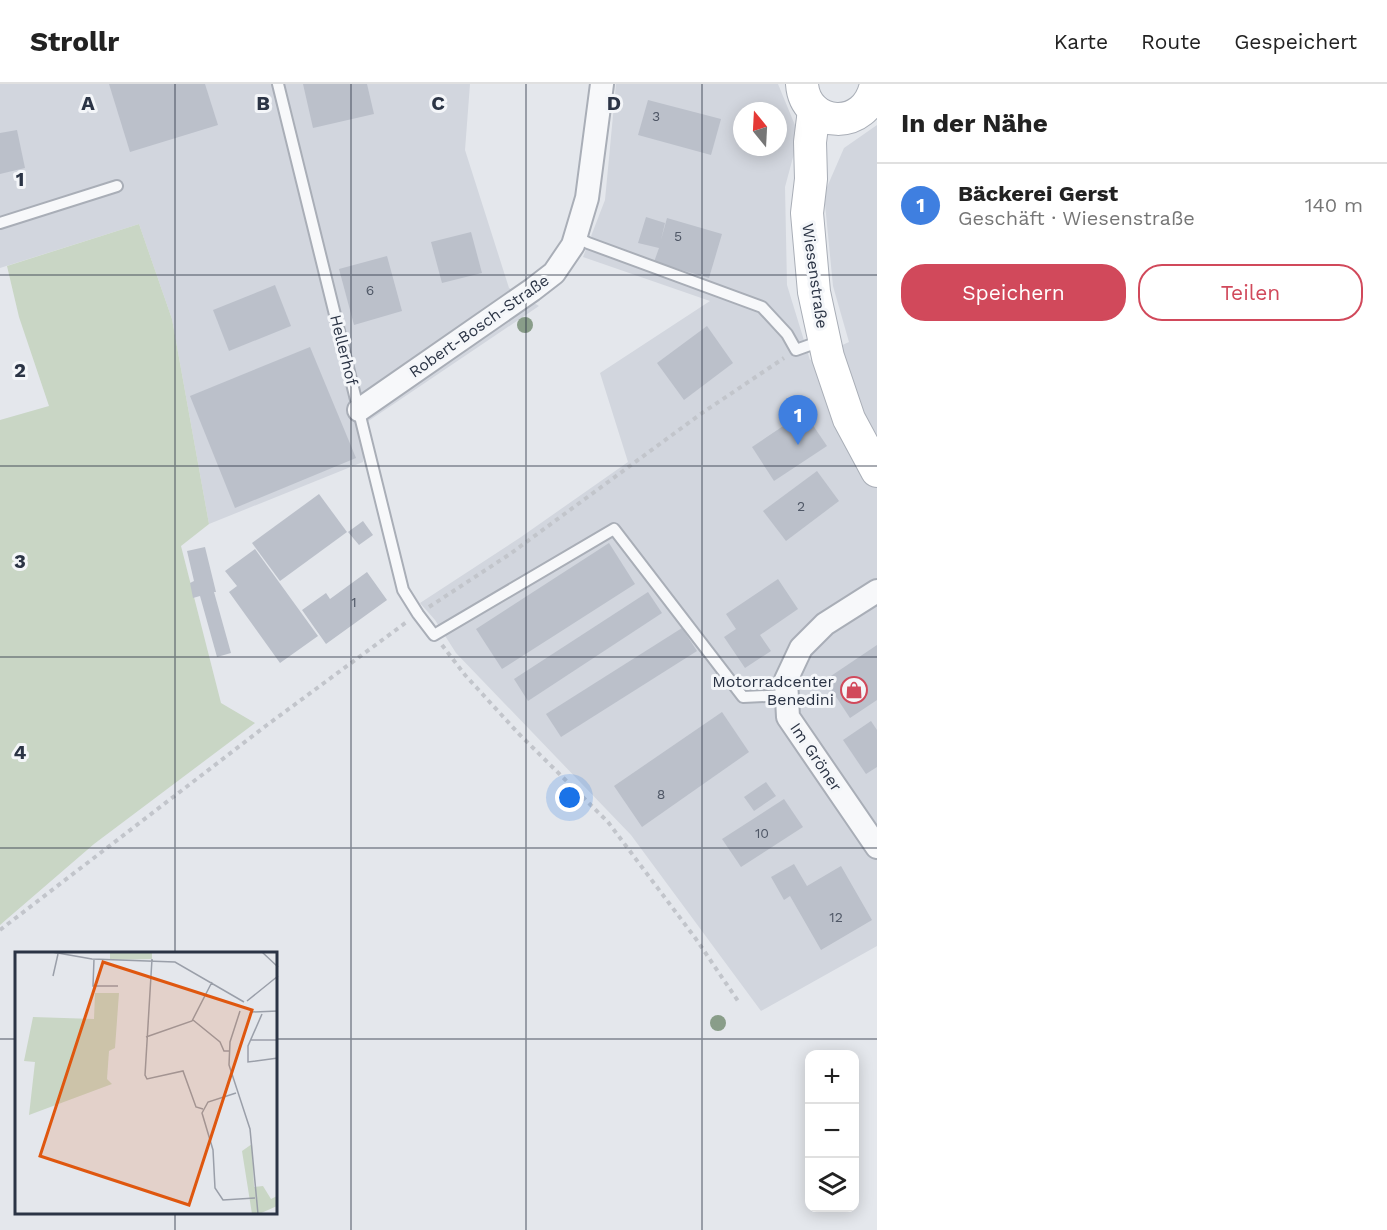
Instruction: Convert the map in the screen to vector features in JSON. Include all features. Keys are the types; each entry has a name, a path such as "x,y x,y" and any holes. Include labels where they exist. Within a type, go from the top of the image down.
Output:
{"street":[{"name":"Robert-Bosch-Straße","path":"359,410 554,273 573,245 587,198 602,84"},
{"path":"817,104 848,118 859,114 876,92"},
{"name":"Wiesenstraße","path":"817,104 807,213 814,292 810,346 828,357 849,419 877,471"},
{"name":"Im Gröner","path":"877,591 825,624 801,648 786,680 788,717 877,847"}],"lane":[{"name":"Hellerhof","path":"278,84 403,590 434,635"},
{"path":"0,224 117,186"},
{"path":"576,237 762,307 787,334 810,346"},
{"path":"434,635 614,529 743,697 787,695"}],"path":[{"path":"0,930 258,732 418,614 510,554 702,413 810,346"},
{"path":"434,635 465,675 503,717 608,822 696,939 738,1000"}],"shaded area":[{"path":"0,84 470,84 465,150 509,288 539,306 367,422 363,462 209,524 172,319 139,224 0,268"},
{"path":"616,84 778,84 785,102 733,102 733,156 787,156 787,106 799,135 785,187 787,285 810,360 849,342 833,286 824,194 844,148 877,125 877,946 761,1011 631,835 456,653 435,620 420,603 521,537 628,462 600,373 710,301 583,257 605,200"}],"green space":[{"path":"139,224 172,319 209,524 181,546 221,703 255,723 94,844 0,925 0,420 49,406 19,317 7,266"}],"building":[{"path":"109,84 205,84 218,125 130,152"},
{"path":"303,84 367,84 374,114 313,128"},
{"path":"648,100 721,119 711,155 638,135"},
{"path":"17,130 25,168 0,174 0,133"},
{"path":"646,217 665,223 661,240 667,218 722,234 709,278 654,262 659,248 638,243"},
{"path":"471,232 482,273 442,283 431,242"},
{"path":"387,256 402,311 354,325 339,269"},
{"path":"275,285 291,326 229,351 213,310"},
{"path":"707,326 733,363 684,400 657,363"},
{"path":"310,347 356,458 235,508 190,396"},
{"path":"804,412 827,446 774,481 752,447"},
{"path":"817,471 839,501 786,541 763,511"},
{"path":"319,494 347,532 280,581 252,543"},
{"path":"363,521 373,535 359,545 348,532"},
{"path":"609,543 635,584 502,669 476,629"},
{"path":"205,547 216,592 214,592 231,653 217,657 200,596 193,598 190,583 194,581 187,551"},
{"path":"255,549 318,636 280,663 229,592 237,586 225,571"},
{"path":"367,572 387,600 326,644 302,610 326,593 330,599"},
{"path":"778,579 798,609 760,635 771,651 745,668 724,637 736,629 726,614"},
{"path":"648,592 662,613 528,701 514,679"},
{"path":"682,628 697,651 561,737 546,714"},
{"name":"Motorradcenter Benedini","path":"877,645 877,700 850,718 825,680"},
{"path":"722,712 749,752 642,827 614,786"},
{"path":"871,721 877,730 877,767 866,774 843,740"},
{"path":"766,782 776,796 754,811 744,797"},
{"path":"784,799 803,827 741,867 722,839"},
{"path":"794,864 807,886 841,866 872,920 821,950 790,896 784,900 771,877"}],"place":[{"name":"Bäckerei Gerst","path":"798,445"},
{"name":"Motorradcenter Benedini","path":"854,690"}]}
